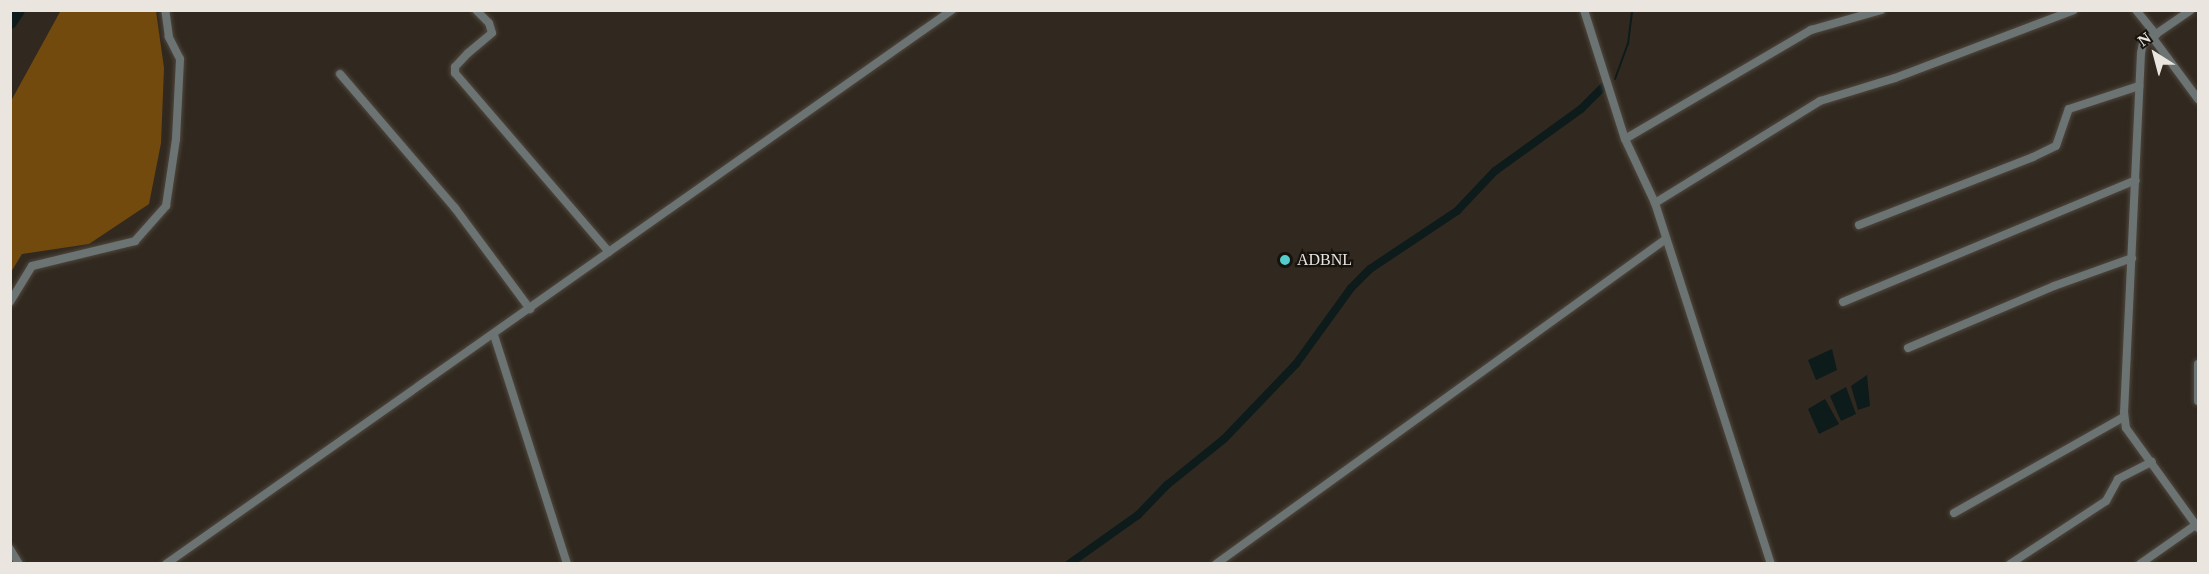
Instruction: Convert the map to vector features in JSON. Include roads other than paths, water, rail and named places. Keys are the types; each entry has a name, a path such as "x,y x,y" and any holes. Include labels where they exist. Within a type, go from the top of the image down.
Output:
{"street":[{"path":"10,302 32,266 135,241 166,206 176,139 180,59 169,37 165,10"},
{"path":"476,10 489,23 492,33 455,67 455,73 609,252"},
{"path":"933,10 939,19"},
{"path":"166,564 952,10"},
{"path":"1584,10 1625,139 1655,203 1771,564"},
{"path":"1625,139 1811,30 1881,10"},
{"path":"1655,203 1820,101 2074,10"},
{"path":"2136,10 2199,99"},
{"path":"2140,564 2198,526 2126,428 2124,417 2139,86 2143,43 2191,10"},
{"path":"340,74 455,208 530,309"},
{"path":"1859,225 2056,146 2069,109 2139,86"},
{"path":"1843,302 2136,180"},
{"path":"1216,564 1666,239"},
{"path":"1908,348 2132,258"},
{"path":"494,335 567,564"},
{"path":"2199,364 2199,401"},
{"path":"1954,513 2124,417"},
{"path":"2010,564 2106,501 2118,479 2152,462"},
{"path":"10,549 18,564"}],"waterway":[{"path":"10,22 18,10"},
{"path":"1615,79 1628,44 1632,10"},
{"path":"1069,564 1138,515 1167,485 1224,439 1296,364 1351,288 1370,269 1457,211 1495,171 1581,109 1603,87"}],"place":[{"name":"ADBNL","path":"1285,260"}]}
